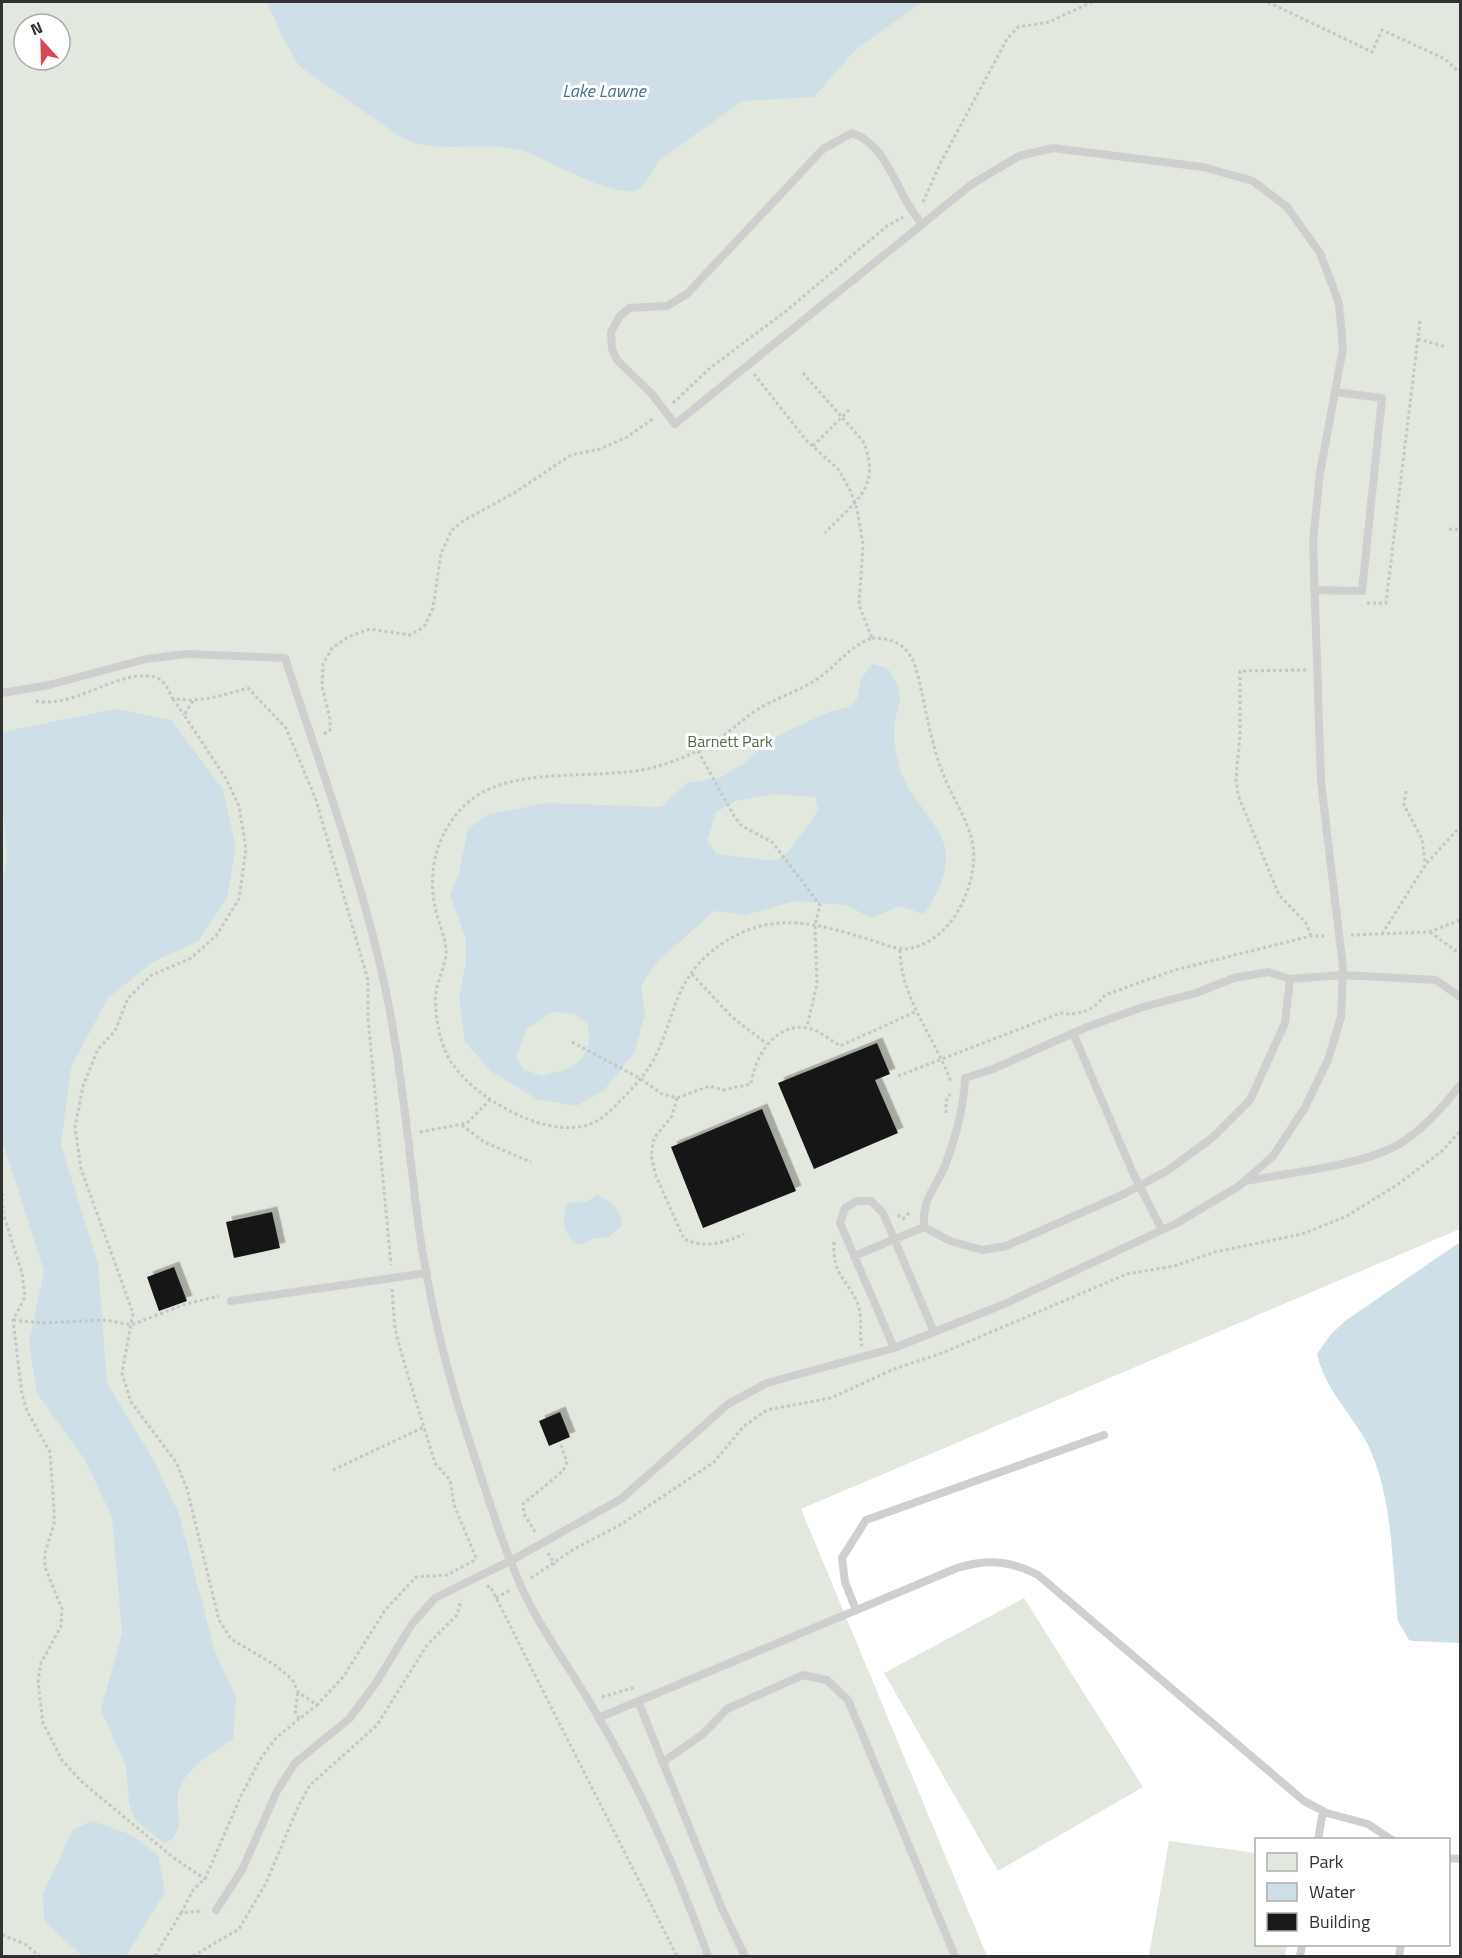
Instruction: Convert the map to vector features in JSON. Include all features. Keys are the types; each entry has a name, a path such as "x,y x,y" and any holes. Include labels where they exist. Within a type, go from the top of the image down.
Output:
{"lane":[{"path":"216,1910 242,1870 277,1791 295,1763 349,1719 376,1683 412,1624 435,1598 512,1560 621,1499 728,1404 767,1383 894,1348 1002,1305 1162,1230 1245,1181 1273,1156 1304,1109 1328,1060 1341,1017 1342,975 1321,782 1312,541 1320,473 1342,348 1340,303 1320,253 1287,207 1253,181 1203,167 1053,148 1019,156 972,184 675,424 617,360 612,350 611,332 620,316 629,308 667,306 687,294 824,149 852,133 866,137 879,151 912,212 922,224"},
{"path":"1314,590 1362,591 1382,398 1335,392"},
{"path":"2,693 48,685 146,659 186,654 285,658 372,934 392,1021 427,1273 452,1382 468,1437 521,1584 545,1631 598,1718 666,1848 708,1956"},
{"path":"924,1227 924,1204 946,1165 960,1116 965,1078 993,1069 1073,1033 1143,1007 1196,993 1234,978 1268,972 1290,979 1315,975 1342,975 1436,980 1461,996"},
{"path":"924,1227 950,1241 982,1250 1006,1246 1167,1171 1212,1138 1250,1100 1285,1023 1290,979"},
{"path":"1073,1033 1162,1230"},
{"path":"1245,1181 1372,1157 1402,1142 1440,1111 1461,1085"},
{"path":"894,1348 840,1223 845,1208 857,1201 872,1201 883,1213 934,1332"},
{"path":"854,1256 924,1227"},
{"path":"230,1297 427,1273"},
{"path":"856,1610 845,1582 842,1558 866,1520 1104,1435"},
{"path":"598,1718 974,1563 998,1561 1022,1566 1038,1575 1304,1802 1323,1811 1368,1824 1390,1838"},
{"path":"663,1762 703,1734 727,1708 803,1676 827,1680 848,1700 955,1956"},
{"path":"638,1701 723,1911 745,1956"},
{"path":"1318,1838 1323,1811"}],"path":[{"path":"295,746 330,730 330,719 322,686 323,664 332,648 348,637 370,629 410,635 424,627 433,608 441,554 452,530 571,455 600,449 627,437 665,411 710,368 887,226 912,212 922,203 941,162 1007,39 1018,27 1049,22 1092,2"},
{"path":"1268,2 1372,52 1382,30 1445,59 1461,73"},
{"path":"1362,603 1386,603 1420,321"},
{"path":"1418,339 1446,347"},
{"path":"735,350 813,446 838,469 855,504 864,545 858,605 872,638"},
{"path":"803,373 863,441 868,452 868,481 864,495 842,514 825,534"},
{"path":"813,446 849,410"},
{"path":"1449,529 1461,530"},
{"path":"872,638 898,643 909,652 917,673 943,774 965,820 973,847 969,887 952,922 937,936 917,946 900,949 798,921 773,922 749,929 726,940 701,960 679,990 664,1036 641,1079 608,1113 594,1123 571,1127 543,1124 490,1100 452,1064 437,1019 435,992 446,953 431,887 435,856 446,827 465,805 489,789 553,774 585,776 620,774 675,761 698,751 763,706 806,686 826,672 855,645 872,638"},
{"path":"1311,936 1306,922 1279,895 1238,795 1236,779 1240,735 1240,671 1317,670"},
{"path":"34,701 50,704 123,680 152,676 166,684 172,698 225,777 239,806 246,849 239,899 216,936 191,958 152,975 128,998 115,1031 98,1049 83,1086 75,1127 81,1169 133,1313 126,1339 122,1373 131,1402 176,1462 187,1489 219,1620 231,1639 275,1665 292,1679 298,1692 317,1705"},
{"path":"172,698 193,701 248,688 286,728 295,746 315,800 368,980 368,1018 395,1329 435,1463 450,1480 454,1505 483,1574 677,1956"},
{"path":"184,715 193,701"},
{"path":"698,751 734,816 742,826 772,842 820,905 815,925 817,984 807,1027"},
{"path":"1406,791 1404,805 1422,839 1426,864"},
{"path":"1382,934 1426,864 1461,827"},
{"path":"1430,932 1461,954"},
{"path":"900,949 901,969 915,1012 943,1059 953,1087 946,1101 945,1123"},
{"path":"692,974 732,1017 767,1044"},
{"path":"572,1042 641,1079 662,1094 677,1098 710,1086 723,1090 751,1084 758,1057 767,1044 779,1034 793,1028 807,1027 840,1046 915,1012"},
{"path":"677,1098 672,1116 654,1138 651,1155 656,1176 684,1239 696,1244 716,1244 744,1234"},
{"path":"409,1133 462,1125 490,1100"},
{"path":"462,1125 484,1142 531,1162"},
{"path":"496,1598 555,1564 714,1462 744,1426 768,1410 793,1403 831,1398 894,1369 942,1353 1127,1274 1174,1266 1215,1252 1302,1234 1345,1217 1424,1165 1442,1151 1461,1131"},
{"path":"2,1193 3,1213 21,1273 25,1297 13,1320 22,1394 27,1411 50,1452 54,1524 45,1553 45,1567 62,1609 61,1626 41,1663 38,1682 43,1723 62,1760 83,1783 174,1858 205,1879"},
{"path":"895,1213 903,1219 915,1202"},
{"path":"833,1236 839,1276 854,1296 860,1311 859,1333 864,1356"},
{"path":"13,1320 43,1323 106,1320 131,1325 186,1304 230,1297"},
{"path":"333,1470 424,1427"},
{"path":"555,1564 524,1514 523,1504 563,1471 567,1462 561,1445"},
{"path":"156,1956 193,1890 205,1879 240,1798 261,1758 276,1738 317,1705 344,1676 385,1610 416,1577 447,1575 477,1559"},
{"path":"483,1587 490,1586"},
{"path":"193,1956 239,1929 266,1883 297,1807 310,1785 377,1725 427,1646 458,1615 464,1594"},
{"path":"589,1702 621,1689 640,1686"},
{"path":"298,1692 294,1701 299,1719"},
{"path":"181,1912 216,1910"},
{"path":"2,1935 26,1944 39,1956"}],"green space":[{"name":"Barnett Park","path":"2,2 1460,2 1460,1229 801,1509 987,1956 2,1956"},
{"path":"1024,1598 1143,1787 998,1871 884,1673"},
{"path":"1169,1841 1255,1853 1255,1946 1287,1946 1285,1956 1149,1956"}],"water":[{"name":"Lake Lawne","path":"267,2 922,2 855,50 814,97 742,101 661,159 640,188 625,191 582,178 529,153 513,149 433,146 402,138 299,66"},
{"path":"872,664 887,668 894,679 900,695 894,737 900,769 910,791 933,822 944,843 945,871 924,914 899,906 872,918 845,905 795,901 745,915 714,911 656,963 641,986 645,1015 634,1053 604,1090 576,1106 537,1099 492,1072 465,1042 459,998 466,961 466,939 450,895 459,873 468,829 487,815 547,803 661,807 687,783 722,777 779,735 829,712 850,707 857,699 861,679","holes":["772,794 815,797 818,811 790,850 776,861 717,854 707,841 716,812 736,801","552,1012 575,1014 588,1024 589,1042 583,1058 568,1069 542,1076 523,1069 516,1057 527,1029"]},
{"path":"116,709 171,720 223,790 236,847 227,898 198,941 153,962 108,998 71,1067 61,1145 98,1264 107,1383 153,1459 179,1514 215,1652 236,1698 233,1739 200,1762 186,1776 178,1794 179,1827 165,1844 135,1820 129,1803 126,1766 101,1710 122,1633 112,1517 85,1460 37,1393 29,1343 44,1271 2,1140 2,883 7,860 2,795 2,732"},
{"path":"597,1195 618,1210 622,1226 609,1237 595,1238 581,1245 567,1233 564,1222 565,1209 568,1203 587,1202"},
{"path":"1460,1242 1460,1643 1413,1641 1409,1640 1398,1621 1387,1509 1376,1465 1362,1434 1326,1379 1317,1354 1331,1334 1345,1321"},
{"path":"92,1821 132,1835 158,1855 165,1892 126,1956 82,1956 44,1921 43,1894 73,1830"}],"building":[{"path":"877,1043 890,1074 875,1080 898,1133 814,1169 778,1083"},
{"path":"762,1109 796,1191 703,1228 671,1147"},
{"path":"272,1212 280,1248 234,1258 226,1222"},
{"path":"174,1267 187,1301 159,1311 147,1277"},
{"path":"560,1412 570,1437 549,1446 539,1421"}]}
